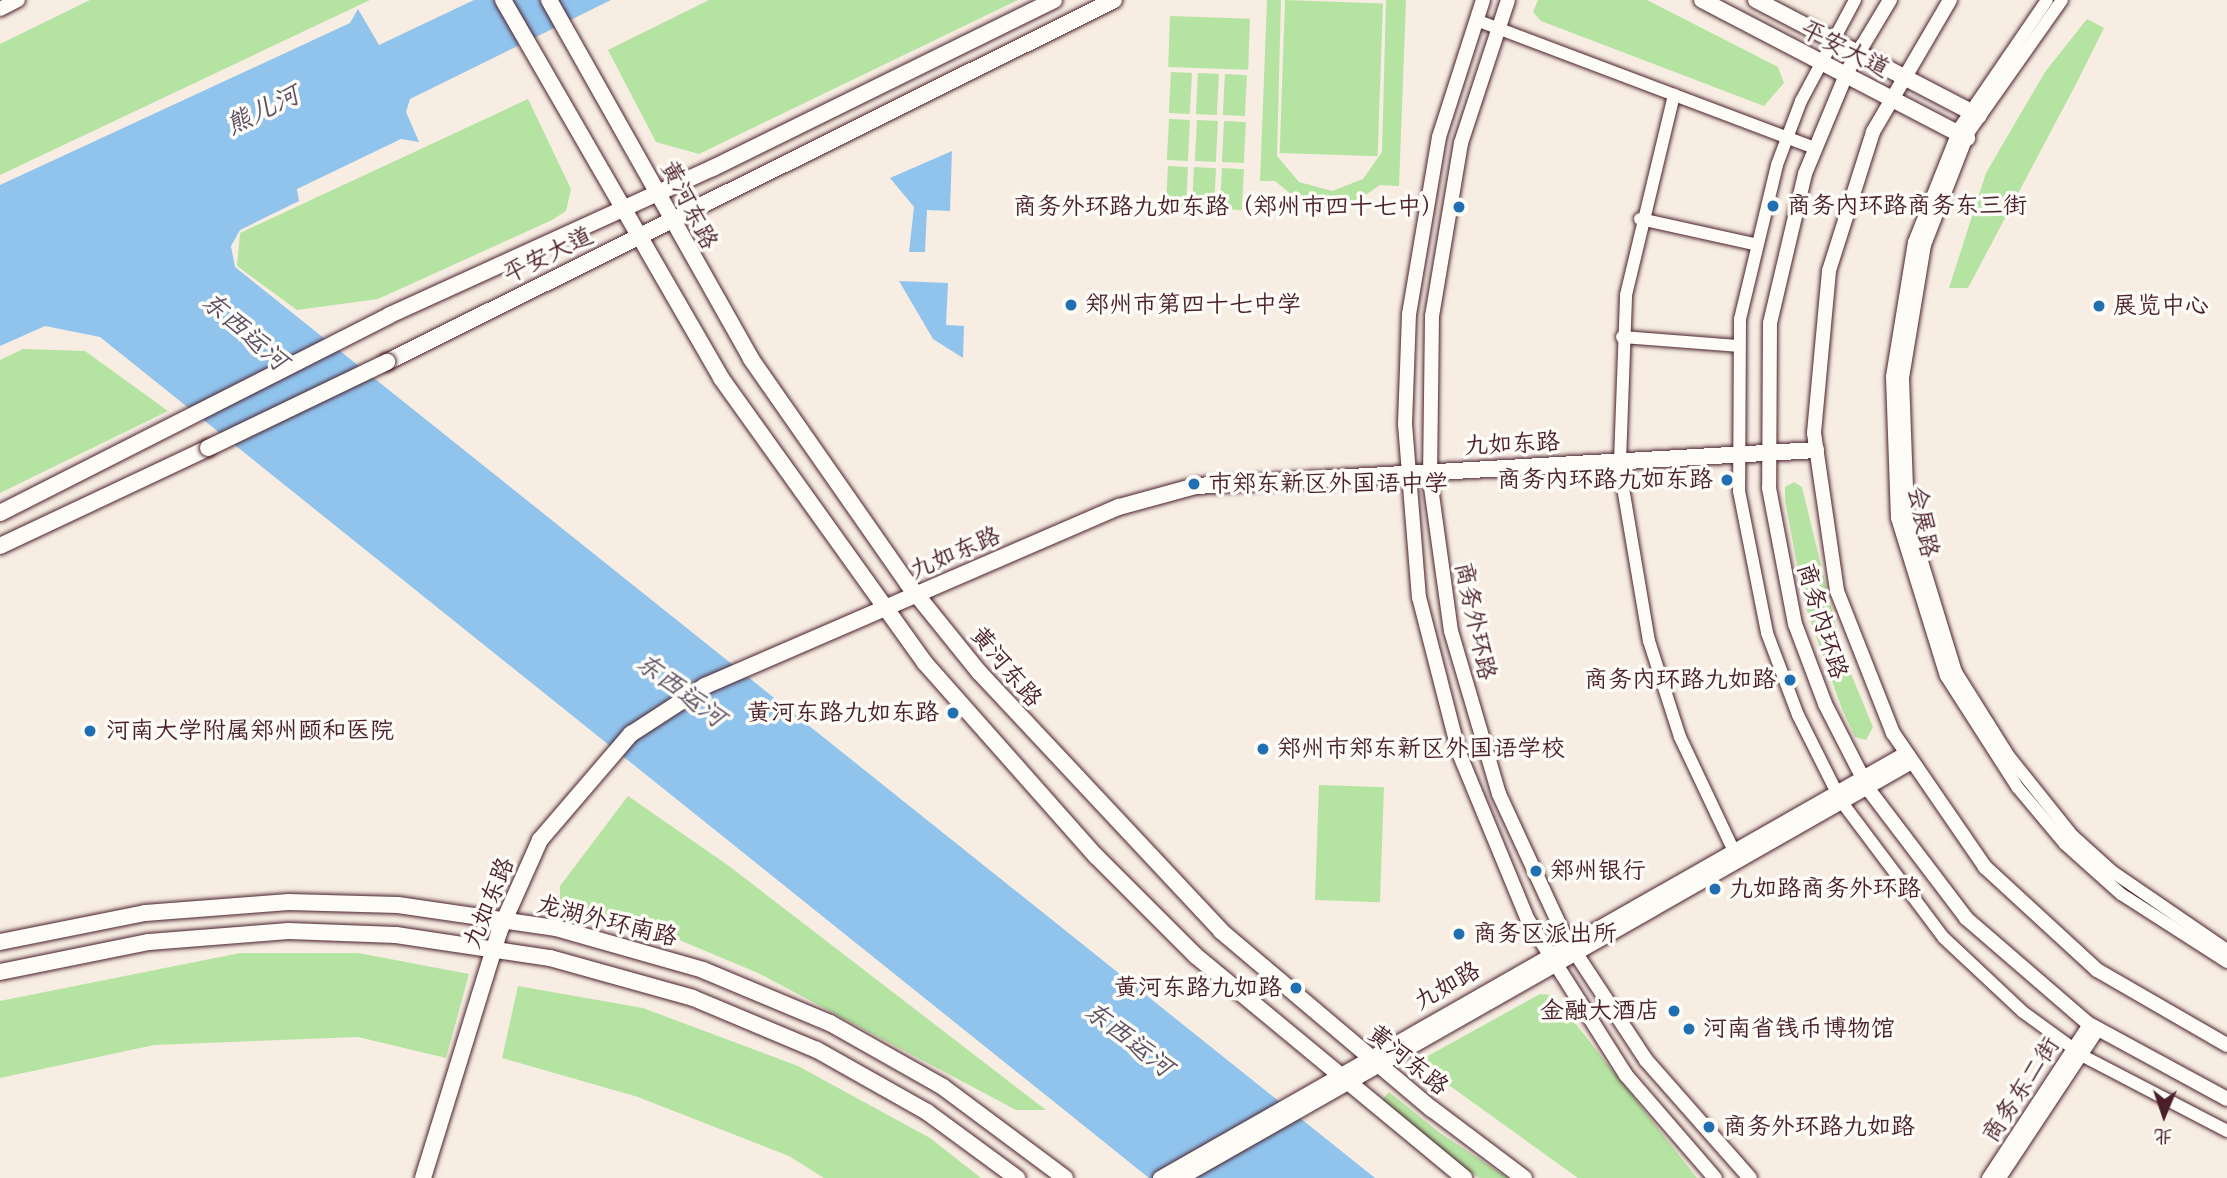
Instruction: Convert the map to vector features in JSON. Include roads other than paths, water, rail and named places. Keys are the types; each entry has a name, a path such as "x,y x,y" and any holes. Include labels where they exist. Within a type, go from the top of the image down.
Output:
{"main road":[{"path":"503,0 637,237 766,447 885,613 1128,890 1340,1080 1464,1178"},
{"name":"黄河东路","path":"549,0 671,221 796,428 919,598 1161,873 1373,1061 1524,1178"},
{"name":"平安大道","path":"0,513 174,420 349,335 622,211 1054,0"},
{"name":"平安大道","path":"0,546 387,362 1114,0"},
{"name":"平安大道","path":"1702,0 1962,135"},
{"name":"平安大道","path":"1756,0 1974,114"},
{"name":"九如东路","path":"423,1178 509,919 548,846 602,771 675,714 764,664 919,598 1169,502 1228,491 1430,475 1816,454"},
{"name":"龙湖外环南路","path":"0,942 225,904 398,905 509,919 692,967 830,1023 943,1087 1065,1178"},
{"name":"龙湖外环南路","path":"0,972 125,946 239,934 396,934 499,948 661,988 765,1027 927,1112 1017,1178"},
{"name":"九如东路","path":"432,1178 499,948"}],"street":[{"path":"0,9 18,0"},
{"name":"商务外环路","path":"1483,0 1439,137 1416,248 1406,378 1407,477 1419,597 1447,715 1486,829 1551,960 1626,1075 1715,1178"},
{"name":"商务外环路","path":"1508,0 1461,143 1439,252 1429,379 1430,475 1443,592 1471,709 1509,820 1571,948 1646,1060 1750,1178"},
{"path":"1855,0 1819,61 1787,138 1754,244 1738,346 1737,459 1748,551 1767,633 1838,796 1944,938 2077,1052 2227,1131"},
{"name":"商务内环路","path":"1890,0 1857,53 1815,148 1794,209 1770,323 1767,457 1795,624 1864,782 1966,918 2094,1027 2227,1099"},
{"name":"商务内环路","path":"1951,0 1901,76 1890,98 1851,190 1829,271 1816,359 1816,454 1840,600 1907,758 1971,849 2046,929 2128,991 2227,1045"},
{"name":"会展路","path":"2048,0 1962,135 1907,266 1893,365 1897,518 1920,607 1960,702 2051,828 2130,900 2227,962"},
{"name":"会展路","path":"1974,114 2062,0"},
{"path":"1476,20 1815,148"},
{"path":"1674,95 1640,219 1622,337 1620,465 1628,543 1656,666 1680,737 1732,849"},
{"name":"会展路","path":"1962,135 1918,269 1903,378 1908,516 1931,604 1969,696 2059,821 2128,885 2227,950"},
{"path":"1640,219 1754,244"},
{"path":"1622,337 1738,346"},
{"name":"九如路","path":"1571,948 1907,758"},
{"name":"九如路","path":"1160,1178 1303,1101 1551,960 1732,849 1838,796"},
{"name":"商务东二街","path":"1988,1178 2094,1027"},
{"name":"商务东二街","path":"2000,1178 2077,1052"},
{"name":"九如路","path":"1181,1178 1303,1101"}],"water":[{"path":"474,0 611,0 410,99 406,112 419,142 401,139 297,189 299,201 240,230 231,246 235,267 1375,1178 1149,1178 100,337 45,326 0,346 0,185 350,23 358,9 379,45"},
{"path":"952,151 950,211 927,210 925,252 909,252 914,207 890,178"},
{"path":"899,281 948,283 946,325 964,326 963,358 933,339"}],"place":[{"name":"商务内环路商务东三街","path":"1773,206"},
{"name":"商务外环路九如东路（郑州市四十七中）","path":"1459,207"},
{"name":"郑州市第四十七中学","path":"1071,305"},
{"name":"展览中心","path":"2099,306"},
{"name":"商务内环路九如东路","path":"1727,480"},
{"name":"市郑东新区外国语中学","path":"1194,484"},
{"name":"商务内环路九如路","path":"1790,680"},
{"name":"黄河东路九如东路","path":"953,713"},
{"name":"河南大学附属郑州颐和医院","path":"90,731"},
{"name":"郑州市郑东新区外国语学校","path":"1263,749"},
{"name":"郑州银行","path":"1536,871"},
{"name":"九如路商务外环路","path":"1715,889"},
{"name":"商务区派出所","path":"1459,934"},
{"name":"黄河东路九如路","path":"1296,988"},
{"name":"金融大酒店","path":"1674,1011"},
{"name":"河南省钱币博物馆","path":"1689,1029"},
{"name":"商务外环路九如路","path":"1709,1127"}],"water label":[{"name":"熊儿河","path":"263,111"},
{"name":"东西运河","path":"244,332"},
{"name":"东西运河","path":"680,691"},
{"name":"东西运河","path":"1128,1040"}]}
